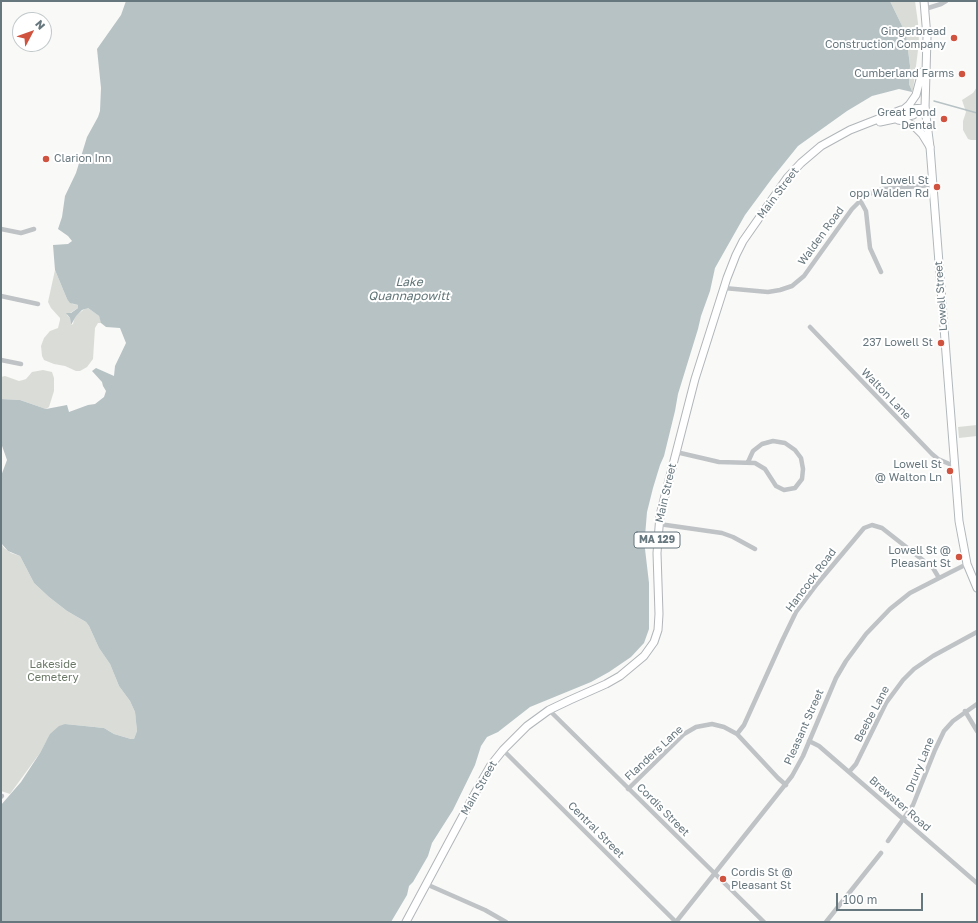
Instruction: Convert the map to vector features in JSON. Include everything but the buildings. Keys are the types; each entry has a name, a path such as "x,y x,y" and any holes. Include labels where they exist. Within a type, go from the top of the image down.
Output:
{"main road":[{"name":"Lowell Street","path":"924,1 927,31 925,108 930,147 954,466 959,521 967,564 977,588"},
{"name":"MA 129","path":"901,110 909,105 916,95 926,52"},
{"name":"Main Street","path":"406,922 485,775 503,750 527,726 549,710 614,680 641,659 653,644 658,630 659,614 656,553 659,524 695,379 724,288 736,255 743,241 791,173 808,156 828,142 850,130 901,110 925,108"},
{"name":"Main Street","path":"868,123 896,120 913,116 925,108"},
{"path":"896,120 904,121 914,126 922,134 930,147"}],"street":[{"path":"925,9 946,1"},
{"name":"Walden Road","path":"724,288 768,292 784,289 795,284 804,276 860,200 871,193 882,189 932,185"},
{"path":"860,200 866,211 870,248 881,272"},
{"path":"1,229 21,234 34,230"},
{"path":"1,296 38,304"},
{"name":"Walton Lane","path":"810,327 932,454 938,459 954,466"},
{"path":"1,360 21,364"},
{"path":"676,452 719,462 748,462 757,464 765,469 776,486 784,490 795,488 802,479 803,466 801,458 795,450 785,443 770,441 759,445 752,451 748,462"},
{"path":"659,524 722,533 755,549"},
{"name":"Hancock Road","path":"737,734 744,725 796,612 817,584 864,528 872,525 882,528 933,568 939,578"},
{"name":"Pleasant Street","path":"676,922 786,784 797,768 836,678 853,651 890,609 910,593 967,564"},
{"name":"Beebe Lane","path":"849,772 856,764 886,703 903,680 914,669 938,652 977,632"},
{"name":"Drury Lane","path":"888,841 904,820 915,800 939,740 948,727 977,704"},
{"name":"Cordis Street","path":"549,710 764,922"},
{"path":"965,712 977,731"},
{"name":"Flanders Lane","path":"628,789 678,740 692,729 705,725 716,725 729,728 737,734 778,778 786,784"},
{"name":"Brewster Road","path":"809,742 819,746 977,883"},
{"name":"Central Street","path":"503,750 676,922"},
{"path":"826,922 881,852"},
{"path":"426,884 485,910 506,922"}],"green space":[{"path":"890,1 915,1 919,42 912,91 909,84 910,66 906,34"},
{"path":"977,87 977,140 971,140 968,139 963,130 963,121 966,112 962,100 973,93"},
{"path":"55,270 67,299 73,304 78,305 78,308 67,315 70,318 71,325 73,324 75,316 86,308 99,316 101,321 101,323 98,323 95,328 93,359 87,367 80,371 54,364 44,360 42,356 41,346 44,338 50,331 58,328 60,320 48,302"},
{"path":"43,370 52,372 54,378 54,391 49,407 46,409 20,400 1,399 1,377 5,376 19,381 26,379 32,372"},
{"path":"977,425 977,436 959,438 958,427"},
{"name":"Lakeside Cemetery","path":"1,543 4,548 11,553 20,556 34,583 49,597 67,611 86,622 89,626 99,648 110,664 119,686 130,701 135,712 137,731 134,739 131,739 114,734 104,728 65,724 46,742 40,753 10,794 1,791"}],"water":[{"name":"Lake Quannapowitt","path":"126,1 890,1 906,34 910,66 909,84 912,92 899,89 872,96 847,111 798,146 745,215 715,268 710,291 678,394 664,456 653,488 647,512 645,549 649,583 649,629 644,643 631,657 609,672 591,682 530,707 498,732 487,737 481,746 475,765 453,810 432,843 428,856 413,882 409,886 407,895 391,922 1,922 1,805 21,782 40,753 50,734 59,726 65,724 104,728 114,734 131,739 134,739 137,731 135,712 130,701 119,686 110,664 99,648 89,626 86,622 67,611 49,597 34,583 20,556 8,551 1,543 1,476 7,460 1,443 1,399 20,400 46,409 67,405 69,412 95,404 104,397 106,391 102,382 92,371 96,368 114,376 115,366 126,343 120,328 106,327 101,323 99,316 88,308 82,310 76,316 71,325 70,318 66,313 71,313 78,308 78,305 70,303 67,299 55,270 53,245 68,244 72,241 58,229 62,217 65,196 76,173 87,137 100,111 101,88 97,49 121,15"}],"waterway":[{"path":"934,101 977,113"}],"place":[{"name":"Gingerbread Construction Company","path":"954,38"},
{"name":"Cumberland Farms","path":"962,74"},
{"name":"Great Pond Dental","path":"944,119"},
{"name":"Clarion Inn","path":"46,159"},
{"name":"Lowell St opp Walden Rd","path":"937,187"},
{"name":"237 Lowell St","path":"941,343"},
{"name":"Lowell St @ Walton Ln","path":"950,471"},
{"name":"Lowell St @ Pleasant St","path":"959,557"},
{"name":"Cordis St @ Pleasant St","path":"723,879"}]}
